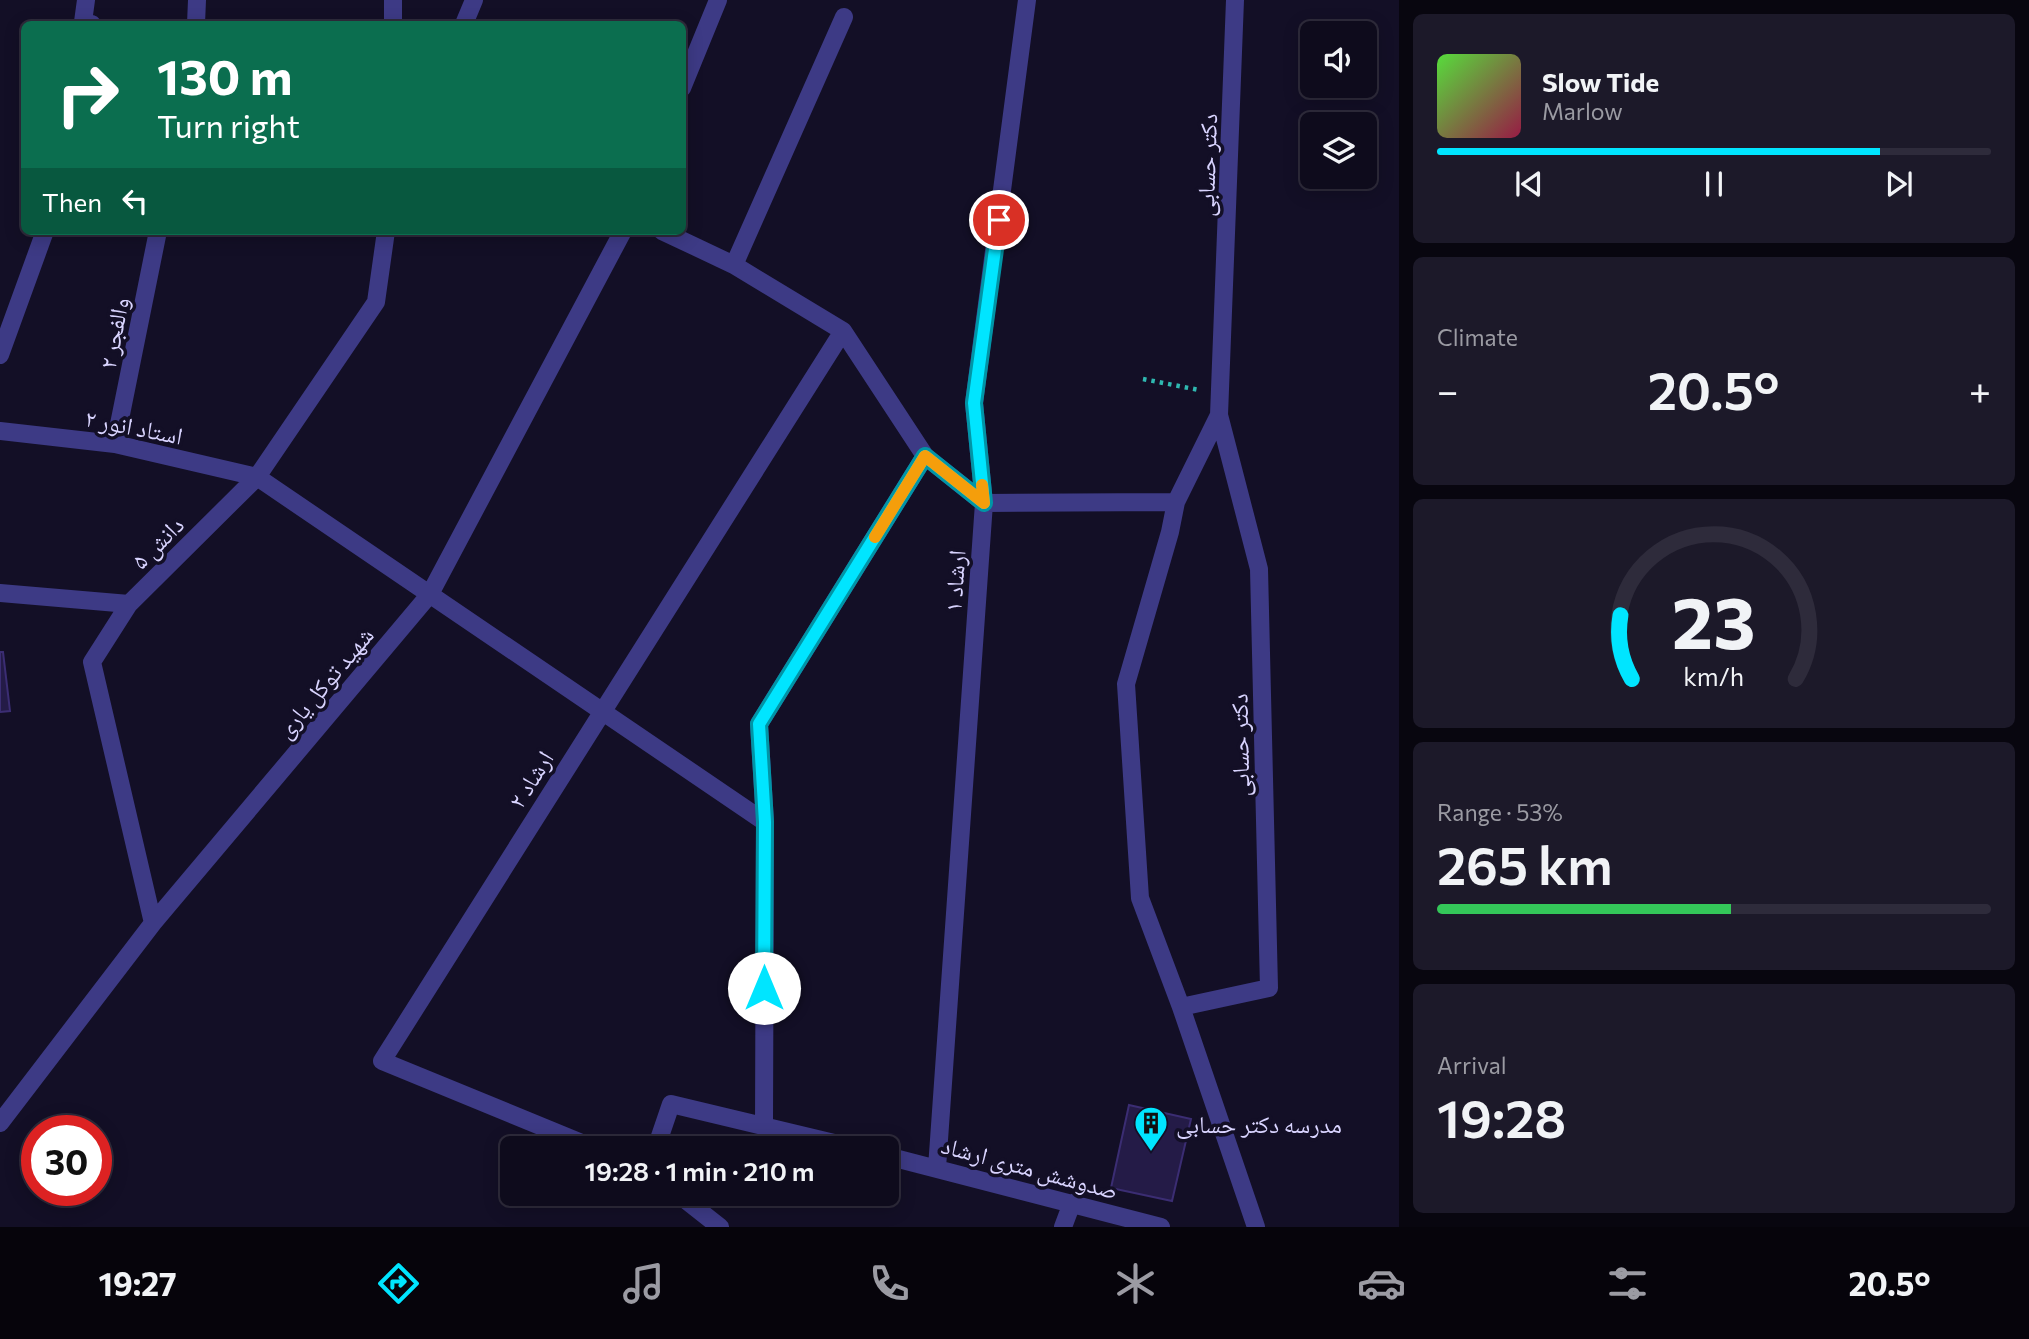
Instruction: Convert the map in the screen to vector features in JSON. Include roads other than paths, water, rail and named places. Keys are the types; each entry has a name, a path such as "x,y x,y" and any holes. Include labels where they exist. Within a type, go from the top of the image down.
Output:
{"street":[{"path":"83,21 86,0"},
{"path":"196,21 197,0"},
{"path":"393,0 393,21"},
{"path":"465,21 474,0"},
{"path":"686,78 718,0"},
{"name":"ارشاد ۱","path":"937,1168 984,503 974,403 1027,0"},
{"name":"دکتر حسابی","path":"1181,1007 1269,988 1259,569 1219,415 1235,0"},
{"path":"734,265 844,17"},
{"path":"0,355 44,235"},
{"name":"والفجر ۲","path":"115,444 157,235"},
{"name":"دانش ۵","path":"153,923 92,662 129,604 257,477 376,302 385,235"},
{"name":"شهید توکل یاری","path":"0,1123 153,923 430,594 621,235"},
{"path":"671,235 734,265 843,331 925,456 984,503 1176,502"},
{"name":"ارشاد ۲","path":"565,1136 382,1061 843,331"},
{"name":"دکتر حسابی","path":"1219,415 1176,502 1170,532 1125,684 1140,898 1181,1007 1256,1227"},
{"name":"استاد انور ۲","path":"0,431 115,444 257,477"},
{"path":"764,1126 765,822 759,724 925,456"},
{"path":"257,477 765,822"},
{"path":"0,593 129,604"},
{"path":"660,1136 671,1104 805,1136"},
{"name":"صدوشش متری ارشاد","path":"899,1159 1161,1227"},
{"path":"1063,1227 1072,1203"},
{"path":"693,1206 720,1227"}],"place":[{"name":"مدرسه دکتر حسابی","path":"1151,1153"}]}
